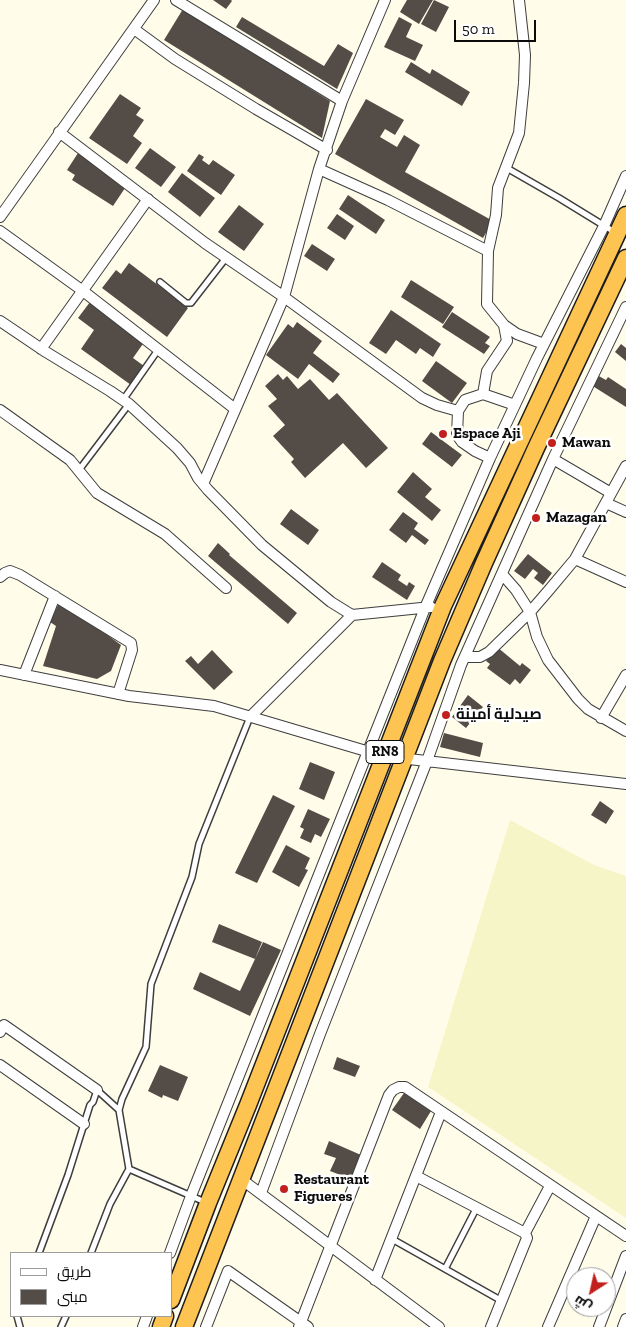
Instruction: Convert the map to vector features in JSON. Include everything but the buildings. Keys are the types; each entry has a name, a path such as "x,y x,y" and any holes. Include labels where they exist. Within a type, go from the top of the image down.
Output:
{"highway":[{"name":"RN8","path":"172,1297 248,1104 376,754 611,230 626,215"},
{"name":"RN8","path":"184,1327 442,661 550,418 626,258"}],"street":[{"path":"0,217 154,0"},
{"path":"176,0 342,101"},
{"path":"519,0 525,54 519,133 498,188 496,215 488,251 487,304 504,325 517,334 544,344"},
{"path":"203,484 284,297 319,169 342,101 382,1"},
{"path":"134,29 175,59 326,150"},
{"path":"60,132 226,257 422,398 458,411"},
{"path":"319,169 388,200 488,251"},
{"path":"170,1252 191,1196 376,754 425,608 490,458 544,344 611,230 626,176"},
{"path":"41,349 148,199"},
{"path":"0,231 83,291 235,409"},
{"path":"261,1193 465,657 553,459 626,307"},
{"path":"0,321 126,402 177,448 190,463 203,484 262,545 331,602 352,615 443,606"},
{"path":"483,394 487,371 507,342 504,325"},
{"path":"490,458 462,442 457,435 458,411 465,400 483,394 515,405"},
{"path":"0,410 70,460 86,482 97,493 165,534 226,588"},
{"path":"553,459 626,512"},
{"path":"465,657 480,657 489,652 530,612 575,559 625,469"},
{"path":"575,559 626,582"},
{"path":"0,577 5,572 20,575 132,644 132,650 118,694"},
{"path":"502,574 516,590 530,612 537,637 548,660 578,699 601,718 626,731"},
{"path":"24,675 55,596"},
{"path":"250,717 352,615"},
{"path":"0,670 118,694 214,706 376,754 626,784"},
{"path":"601,718 626,675"},
{"path":"0,1032 4,1025 97,1090"},
{"path":"0,1065 84,1124"},
{"path":"210,1260 303,1325 330,1244 389,1095 393,1090 405,1087 626,1236"},
{"path":"375,1280 441,1112"},
{"path":"416,1176 526,1233"},
{"path":"241,1179 439,1327"},
{"path":"491,1327 527,1238 526,1233 550,1186"},
{"path":"548,1327 596,1216"},
{"path":"599,1327 626,1256"},
{"path":"206,1327 228,1271"},
{"path":"623,1327 626,1319"}],"lane":[{"path":"505,167 611,230"},
{"path":"160,282 186,303 191,303 226,257"},
{"path":"79,470 126,402 158,350"},
{"path":"91,1252 106,1213 129,1169 119,1110 122,1099 146,1047 149,999 152,984 192,877 199,844 250,717"},
{"path":"39,1252 68,1175 90,1105 97,1090 119,1110"},
{"path":"129,1169 208,1203"},
{"path":"445,1268 477,1207"},
{"path":"392,1239 502,1301"}],"green space":[{"path":"510,820 594,865 626,876 626,1218 428,1087"}],"place":[{"name":"Espace Aji","path":"443,434"},
{"name":"Mawan","path":"552,443"},
{"name":"Mazagan","path":"536,518"},
{"name":"صيدلية أمينة","path":"446,715"},
{"name":"Restaurant Figueres","path":"284,1189"}]}
